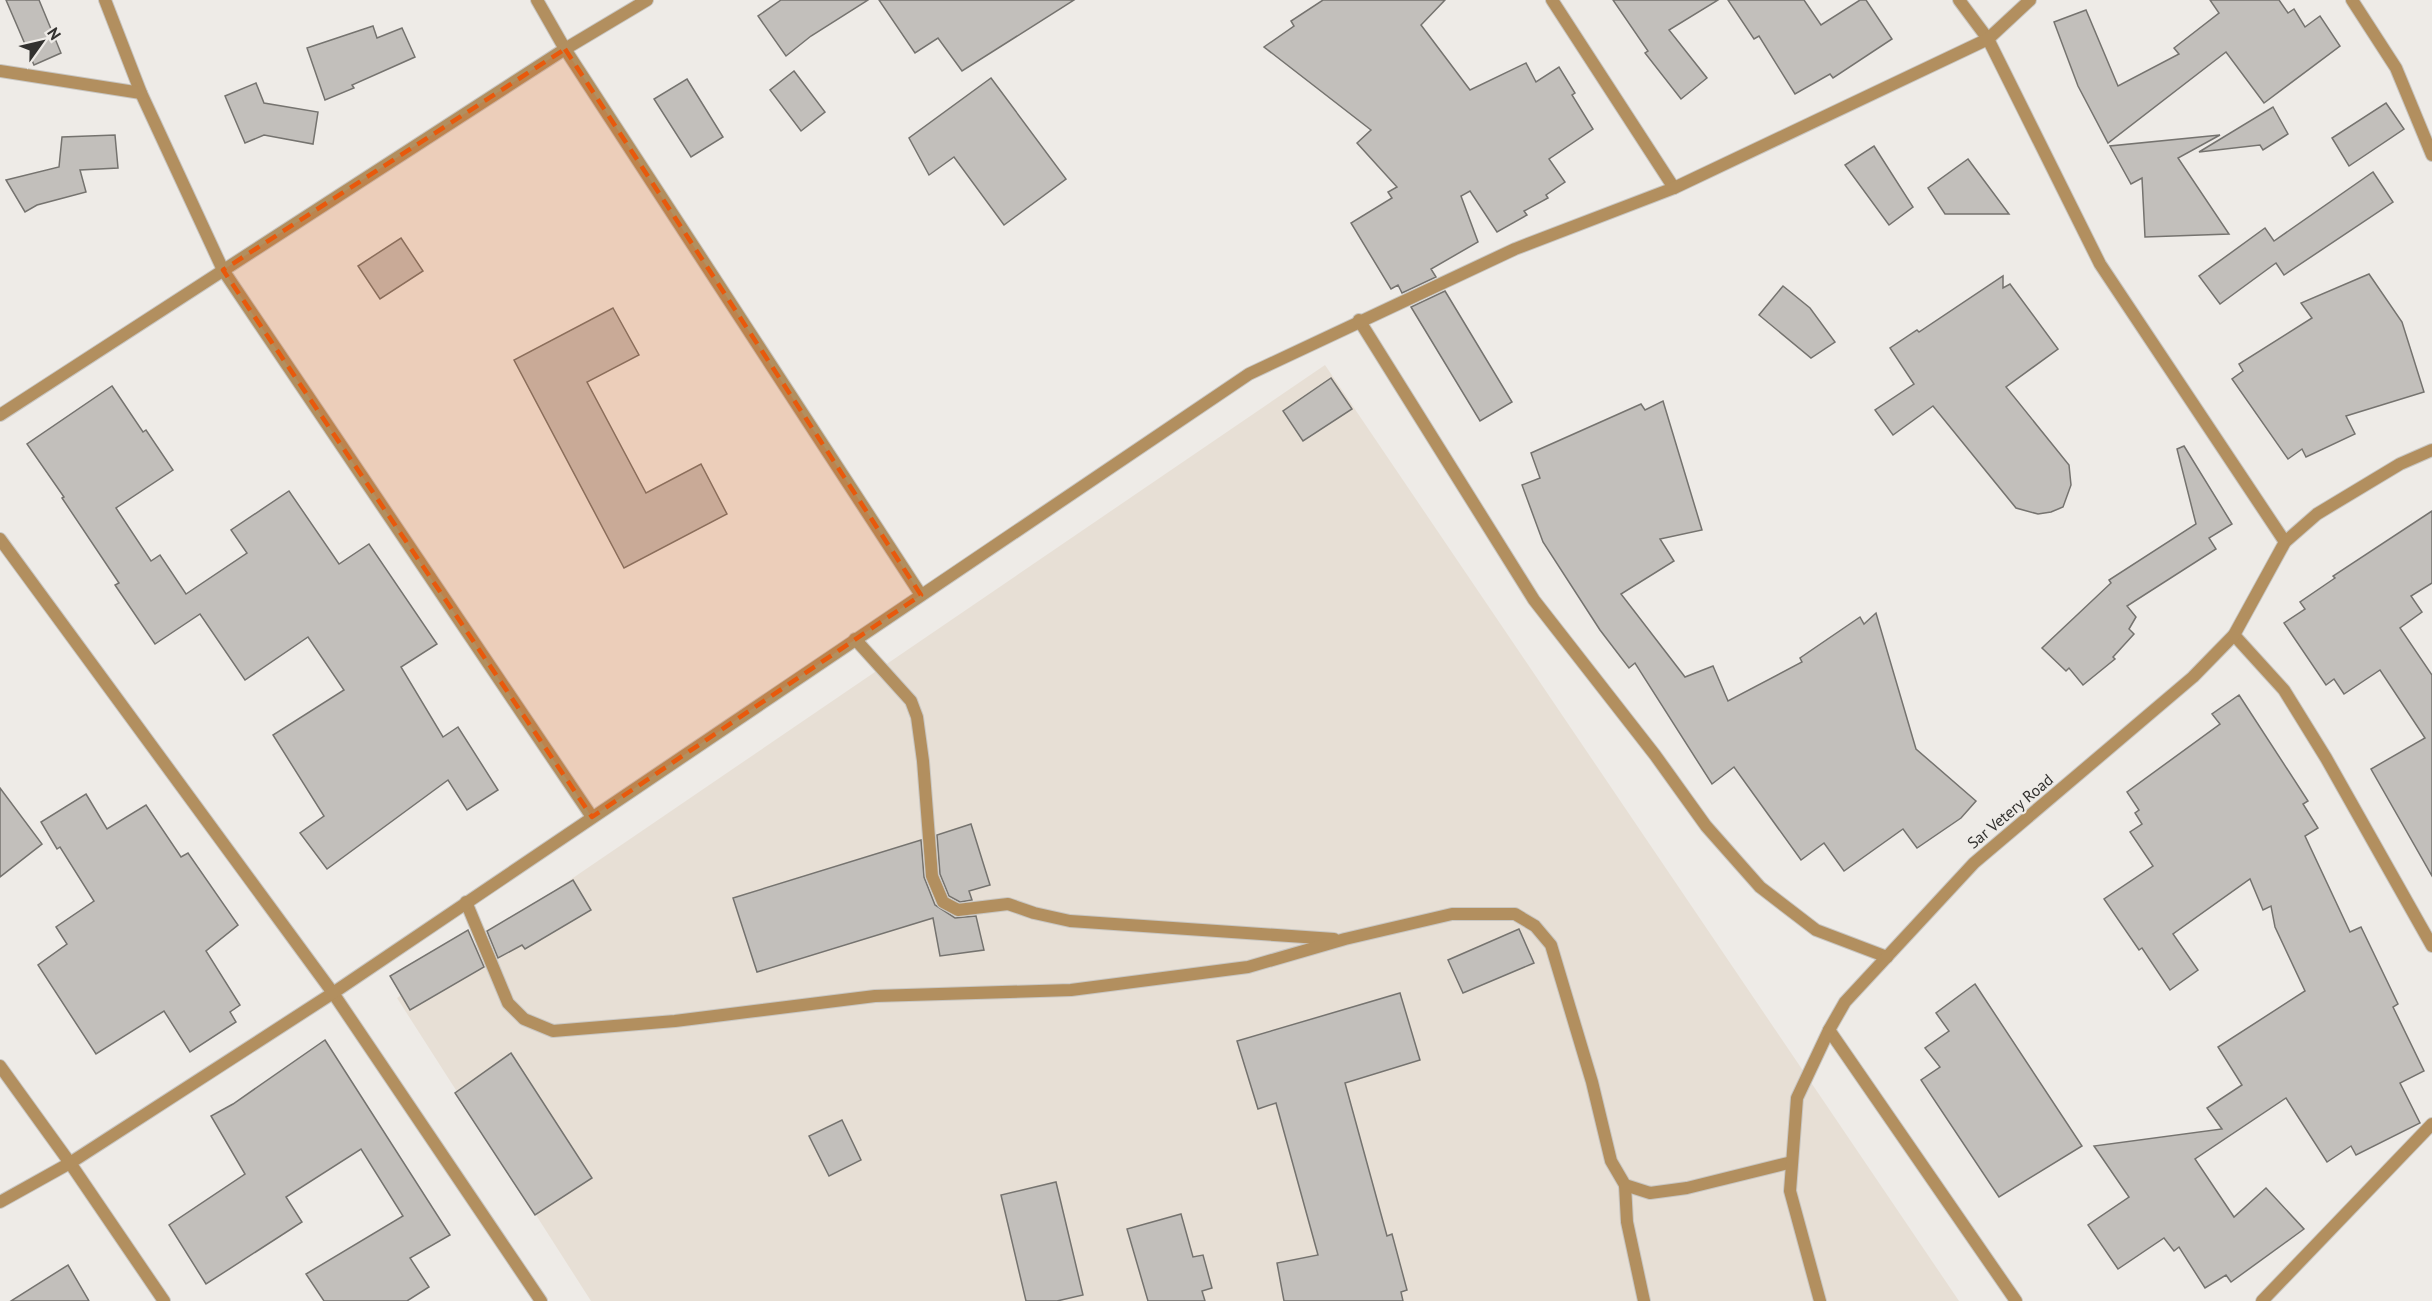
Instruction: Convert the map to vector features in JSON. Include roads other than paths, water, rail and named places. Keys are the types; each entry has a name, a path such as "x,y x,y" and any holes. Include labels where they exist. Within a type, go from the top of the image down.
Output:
{"street":[{"path":"105,0 141,93 223,270 592,817"},
{"path":"537,0 565,49 921,595"},
{"path":"0,415 565,49 647,0"},
{"path":"1552,0 1674,188"},
{"path":"1959,0 1988,39 2100,264 2285,542"},
{"path":"0,1202 70,1163 333,993 1249,374 1359,320 1515,249 1674,188 1988,39 2030,0"},
{"path":"2352,0 2396,68 2432,154"},
{"path":"0,71 141,93"},
{"path":"1359,320 1533,600 1655,755 1706,826 1760,887 1816,930 1887,957"},
{"name":"Sar Vetery Road","path":"1820,1301 1790,1191 1797,1098 1845,1002 1974,862 2193,677 2234,635 2285,542 2316,514 2400,464 2432,450"},
{"path":"0,539 333,993 541,1301"},
{"path":"2234,635 2284,690 2326,758 2432,946"},
{"path":"855,639 911,700 917,717 923,761 932,876 943,902 958,910 1008,904 1034,913 1070,921 1345,939"},
{"path":"466,902 508,1003 524,1019 554,1031 675,1021 874,996 1071,990 1248,967 1345,939 1452,914 1515,914 1535,926 1551,945 1592,1082 1611,1161 1626,1185 1627,1222 1644,1301"},
{"path":"1829,1030 2016,1301"},
{"path":"0,1066 70,1163 164,1301"},
{"path":"2262,1301 2432,1124"},
{"path":"1626,1185 1650,1193 1678,1190 1792,1162"}]}
